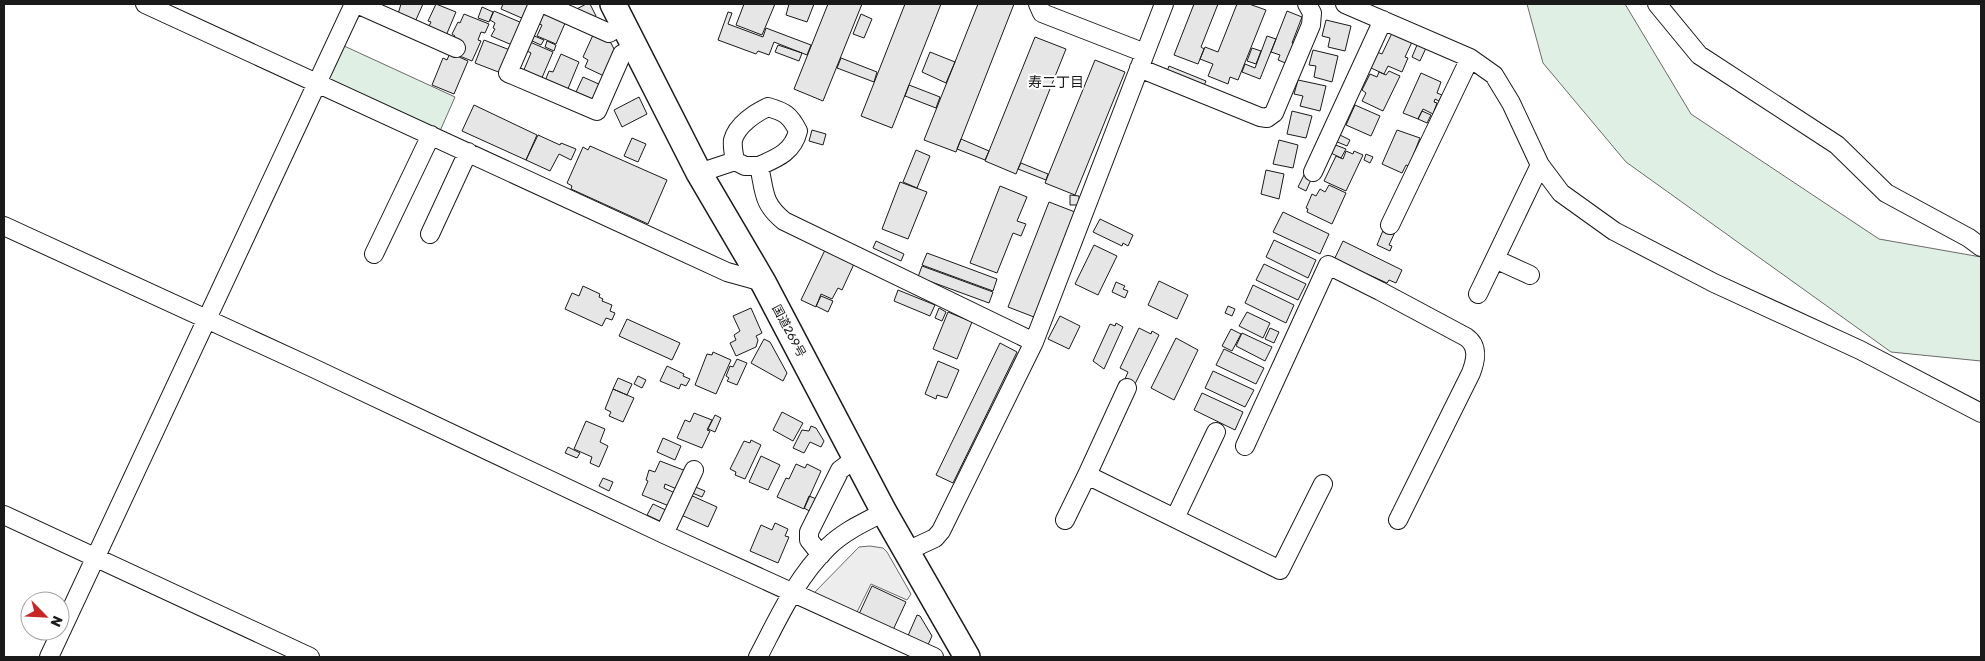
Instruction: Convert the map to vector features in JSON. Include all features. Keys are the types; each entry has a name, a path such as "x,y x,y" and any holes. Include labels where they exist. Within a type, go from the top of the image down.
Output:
{"highway":[{"name":"国道269号","path":"618,14 699,173 763,282 884,512 967,657"}],"street":[{"path":"145,4 727,272 763,282"},
{"path":"49,657 355,4 456,48"},
{"path":"538,4 508,73 597,111 622,54 636,47"},
{"path":"544,4 609,33 618,14"},
{"path":"1038,4 1042,13 1260,117 1267,118 1274,113 1311,25 1312,13 1306,4"},
{"path":"907,551 936,538 941,530 1034,342 1164,4"},
{"path":"1345,4 1470,58 1494,75 1511,103 1540,164 1561,193 1622,235 1714,283 1860,350 1981,413"},
{"path":"1657,4 1699,55 1837,145 1886,193 1969,238 1981,247"},
{"path":"1312,172 1383,20"},
{"path":"1390,225 1470,58"},
{"path":"699,173 735,161 745,166 759,166 781,157 795,142 798,132 791,118 782,111 768,107 758,112 741,126 733,141 735,161"},
{"path":"374,254 431,135"},
{"path":"430,234 468,152"},
{"path":"1478,294 1540,164"},
{"path":"759,166 765,197 772,211 784,221 1034,342"},
{"path":"4,226 664,534 934,657"},
{"path":"1495,259 1530,275"},
{"path":"1245,446 1328,265 1466,337 1476,353 1475,364 1471,373 1398,520"},
{"path":"1065,520 1126,388"},
{"path":"1175,518 1216,432"},
{"path":"821,555 809,540 808,532 840,470 856,458"},
{"path":"664,534 694,470"},
{"path":"1087,475 1280,570 1323,484"},
{"path":"765,655 791,592 821,555 850,530 884,512"},
{"path":"4,515 310,657"}],"green space":[{"path":"1527,4 1625,4 1691,114 1879,239 1981,257 1981,361 1891,352 1626,162 1543,63"},
{"path":"342,45 455,97 440,131 324,79"}],"shaded area":[{"path":"859,547 883,548 887,552 911,594 907,600 871,584 856,614 813,594"}],"building":[{"path":"401,4 423,4 415,22 398,14"},
{"path":"436,4 456,12 445,38 427,30 431,22 428,21"},
{"path":"503,4 531,4 524,19 501,9"},
{"path":"590,4 596,16 593,18 575,10"},
{"path":"744,4 775,4 762,35 736,25"},
{"path":"789,4 814,4 807,22 786,15"},
{"path":"828,4 862,4 823,101 794,89"},
{"path":"905,4 941,4 892,128 861,116"},
{"path":"978,4 1014,4 956,152 924,140"},
{"path":"1194,4 1218,4 1201,47 1204,49 1198,64 1174,55"},
{"path":"1237,4 1249,4 1266,10 1238,80 1230,77 1228,84 1208,76 1213,64 1200,59 1205,47 1218,52"},
{"path":"482,7 493,12 489,22 478,18"},
{"path":"541,10 566,21 556,44 537,36 542,25 535,22"},
{"path":"494,11 522,23 512,45 491,36 495,29 493,28 495,23 490,20"},
{"path":"1287,11 1302,17 1292,43 1299,46 1288,64 1278,60 1280,55 1271,52"},
{"path":"728,12 732,13 728,24 763,37 766,28 811,45 807,55 774,42 769,55 758,51 756,54 718,40"},
{"path":"464,14 489,24 485,33 481,32 478,40 481,41 472,61 457,55 453,39 455,36 452,34"},
{"path":"861,14 872,19 864,38 853,34"},
{"path":"1326,20 1351,26 1345,51 1328,47 1330,38 1322,36"},
{"path":"1392,33 1412,42 1405,57 1408,58 1402,72 1388,66 1384,74 1369,67 1377,52 1382,54"},
{"path":"532,35 544,40 541,45 530,40"},
{"path":"593,35 611,43 615,51 604,76 585,67 588,60 583,57"},
{"path":"1267,36 1276,39 1260,79 1242,72 1245,64 1255,68"},
{"path":"1035,37 1066,49 1016,174 985,161"},
{"path":"484,40 510,50 501,73 475,63"},
{"path":"547,41 556,45 554,51 545,47"},
{"path":"530,42 553,52 541,80 523,72 531,53 527,51"},
{"path":"778,45 802,53 799,61 775,52"},
{"path":"1417,45 1426,48 1420,61 1412,57"},
{"path":"1252,48 1261,51 1256,64 1247,61"},
{"path":"1313,50 1338,56 1332,82 1314,77 1316,66 1309,65"},
{"path":"930,52 955,62 946,83 922,72"},
{"path":"450,53 468,61 454,94 432,85 443,58 447,60"},
{"path":"561,54 579,62 567,91 545,81 549,71 553,72"},
{"path":"841,58 877,72 874,82 837,68"},
{"path":"1095,60 1125,72 1075,195 1045,183"},
{"path":"1169,66 1206,81 1203,88 1166,74"},
{"path":"1389,71 1400,76 1383,111 1362,101 1366,93 1362,90 1370,74 1377,77 1379,72 1386,75"},
{"path":"1421,73 1441,82 1437,93 1442,95 1439,101 1435,99 1434,102 1437,103 1433,114 1423,109 1418,119 1403,113"},
{"path":"583,77 601,85 595,100 576,92"},
{"path":"1298,80 1326,86 1320,111 1300,106 1303,96 1294,94"},
{"path":"909,85 940,97 936,108 905,96"},
{"path":"639,97 647,114 622,127 614,110"},
{"path":"474,105 537,135 526,160 462,131"},
{"path":"1355,105 1380,116 1371,136 1346,125"},
{"path":"1292,111 1312,116 1306,138 1287,134"},
{"path":"1422,111 1431,115 1427,123 1418,119"},
{"path":"812,130 826,134 823,145 809,141"},
{"path":"1397,130 1420,138 1409,166 1406,165 1402,173 1382,164"},
{"path":"1338,134 1350,140 1347,146 1335,141"},
{"path":"538,135 560,145 561,143 576,149 571,160 559,154 550,171 526,160"},
{"path":"632,138 646,144 638,162 624,156"},
{"path":"961,139 989,151 985,160 957,149"},
{"path":"1279,140 1298,145 1293,168 1273,164"},
{"path":"1333,144 1346,149 1341,158 1329,152"},
{"path":"590,146 667,180 648,224 571,189 572,186 567,183 583,147 588,150"},
{"path":"916,150 930,156 917,188 903,182"},
{"path":"1346,151 1353,154 1354,151 1363,155 1346,191 1324,181 1336,156 1343,159"},
{"path":"1366,154 1373,157 1370,163 1364,160"},
{"path":"1021,163 1048,174 1046,180 1018,169"},
{"path":"1266,170 1284,174 1279,199 1261,194"},
{"path":"1306,171 1313,175 1306,191 1298,187"},
{"path":"900,182 927,192 908,239 882,229"},
{"path":"1329,185 1346,193 1332,224 1307,212 1308,209 1306,208 1312,194 1316,196 1320,189 1325,192"},
{"path":"1000,186 1027,197 1017,221 1026,224 1021,236 1013,233 997,273 970,263"},
{"path":"1070,195 1079,196 1079,205 1070,205"},
{"path":"1049,202 1075,212 1034,317 1008,307"},
{"path":"1283,212 1329,234 1320,254 1273,232"},
{"path":"1100,219 1133,235 1128,246 1123,243 1122,246 1093,232"},
{"path":"1384,228 1395,232 1389,245 1392,246 1390,251 1377,245"},
{"path":"1274,240 1316,260 1308,278 1266,257"},
{"path":"876,241 904,254 901,261 873,248"},
{"path":"1343,241 1402,270 1396,283 1389,280 1387,283 1367,274 1365,277 1333,262"},
{"path":"1094,245 1117,256 1098,295 1075,284"},
{"path":"825,250 854,264 842,290 838,288 832,299 821,294 816,307 801,300"},
{"path":"927,253 997,279 993,291 922,265"},
{"path":"1264,264 1306,284 1298,300 1256,280"},
{"path":"922,266 993,292 989,303 918,277"},
{"path":"1159,281 1188,295 1177,319 1148,305"},
{"path":"1116,282 1125,286 1123,289 1128,291 1125,298 1112,292"},
{"path":"1253,285 1294,305 1286,323 1245,303"},
{"path":"583,286 600,294 599,297 603,299 602,301 612,305 610,311 615,313 612,320 606,318 602,326 565,309 572,293 579,296"},
{"path":"898,290 935,305 930,316 894,301"},
{"path":"821,296 833,301 828,312 816,306"},
{"path":"1228,306 1235,309 1232,316 1225,313"},
{"path":"751,308 762,333 756,336 758,340 756,347 736,356 730,343 736,340 734,335 740,331 733,316"},
{"path":"939,308 946,312 942,321 935,318"},
{"path":"948,312 972,322 957,359 933,349"},
{"path":"1247,312 1270,323 1263,338 1239,326"},
{"path":"1060,316 1080,326 1069,349 1048,339"},
{"path":"627,319 680,343 672,360 619,336"},
{"path":"1116,323 1123,327 1104,369 1093,361 1110,324 1115,326"},
{"path":"1139,328 1151,334 1152,331 1159,335 1135,384 1125,379 1128,372 1120,368"},
{"path":"1270,328 1279,332 1274,343 1265,339"},
{"path":"1231,329 1241,334 1232,351 1222,346"},
{"path":"1242,333 1272,347 1265,361 1236,346"},
{"path":"1176,338 1198,350 1174,400 1151,388"},
{"path":"764,339 770,342 787,373 783,381 751,363"},
{"path":"1000,343 1017,352 953,483 936,475"},
{"path":"1224,349 1264,368 1256,384 1216,365"},
{"path":"713,352 731,360 716,394 695,385 707,354 712,355"},
{"path":"737,359 747,363 737,385 727,381 729,378 726,376 730,366 733,367"},
{"path":"938,361 959,370 947,398 937,395 936,399 925,394"},
{"path":"667,366 690,379 686,386 681,384 679,389 660,381"},
{"path":"1213,371 1254,390 1245,407 1205,388"},
{"path":"638,376 646,380 642,388 634,384"},
{"path":"618,378 632,384 627,395 613,389"},
{"path":"613,389 634,398 623,422 609,416 611,412 605,409"},
{"path":"1202,393 1243,412 1235,430 1194,410"},
{"path":"782,412 803,423 793,441 773,430"},
{"path":"694,413 712,420 707,430 710,431 702,448 677,438 685,420 690,422"},
{"path":"715,415 721,418 715,432 708,429"},
{"path":"586,421 605,429 600,442 608,446 599,467 590,463 592,457 574,449"},
{"path":"811,426 816,428 824,441 821,447 810,442 804,453 793,448 802,430 809,431"},
{"path":"663,438 681,446 675,460 657,452"},
{"path":"751,440 761,445 745,479 735,475 736,472 730,469 744,441 750,443"},
{"path":"568,447 580,453 577,458 565,453"},
{"path":"761,456 780,465 768,490 749,482"},
{"path":"660,461 686,471 679,490 665,484 664,488 675,493 669,506 642,495 648,481 646,480 649,470 655,472"},
{"path":"796,464 805,468 807,464 821,471 804,509 777,497 786,478 789,479"},
{"path":"603,478 613,482 609,491 599,486"},
{"path":"693,486 705,491 702,497 690,492"},
{"path":"688,494 717,507 708,527 679,514"},
{"path":"809,496 819,500 813,513 804,508"},
{"path":"653,504 670,512 664,523 647,515"},
{"path":"775,523 788,529 785,536 789,537 778,563 750,551 761,525 772,530"},
{"path":"872,586 906,602 893,630 859,614"},
{"path":"917,615 920,616 932,636 927,647 907,638"}],"district":[{"name":"寿二丁目","path":"1056,82"}]}
